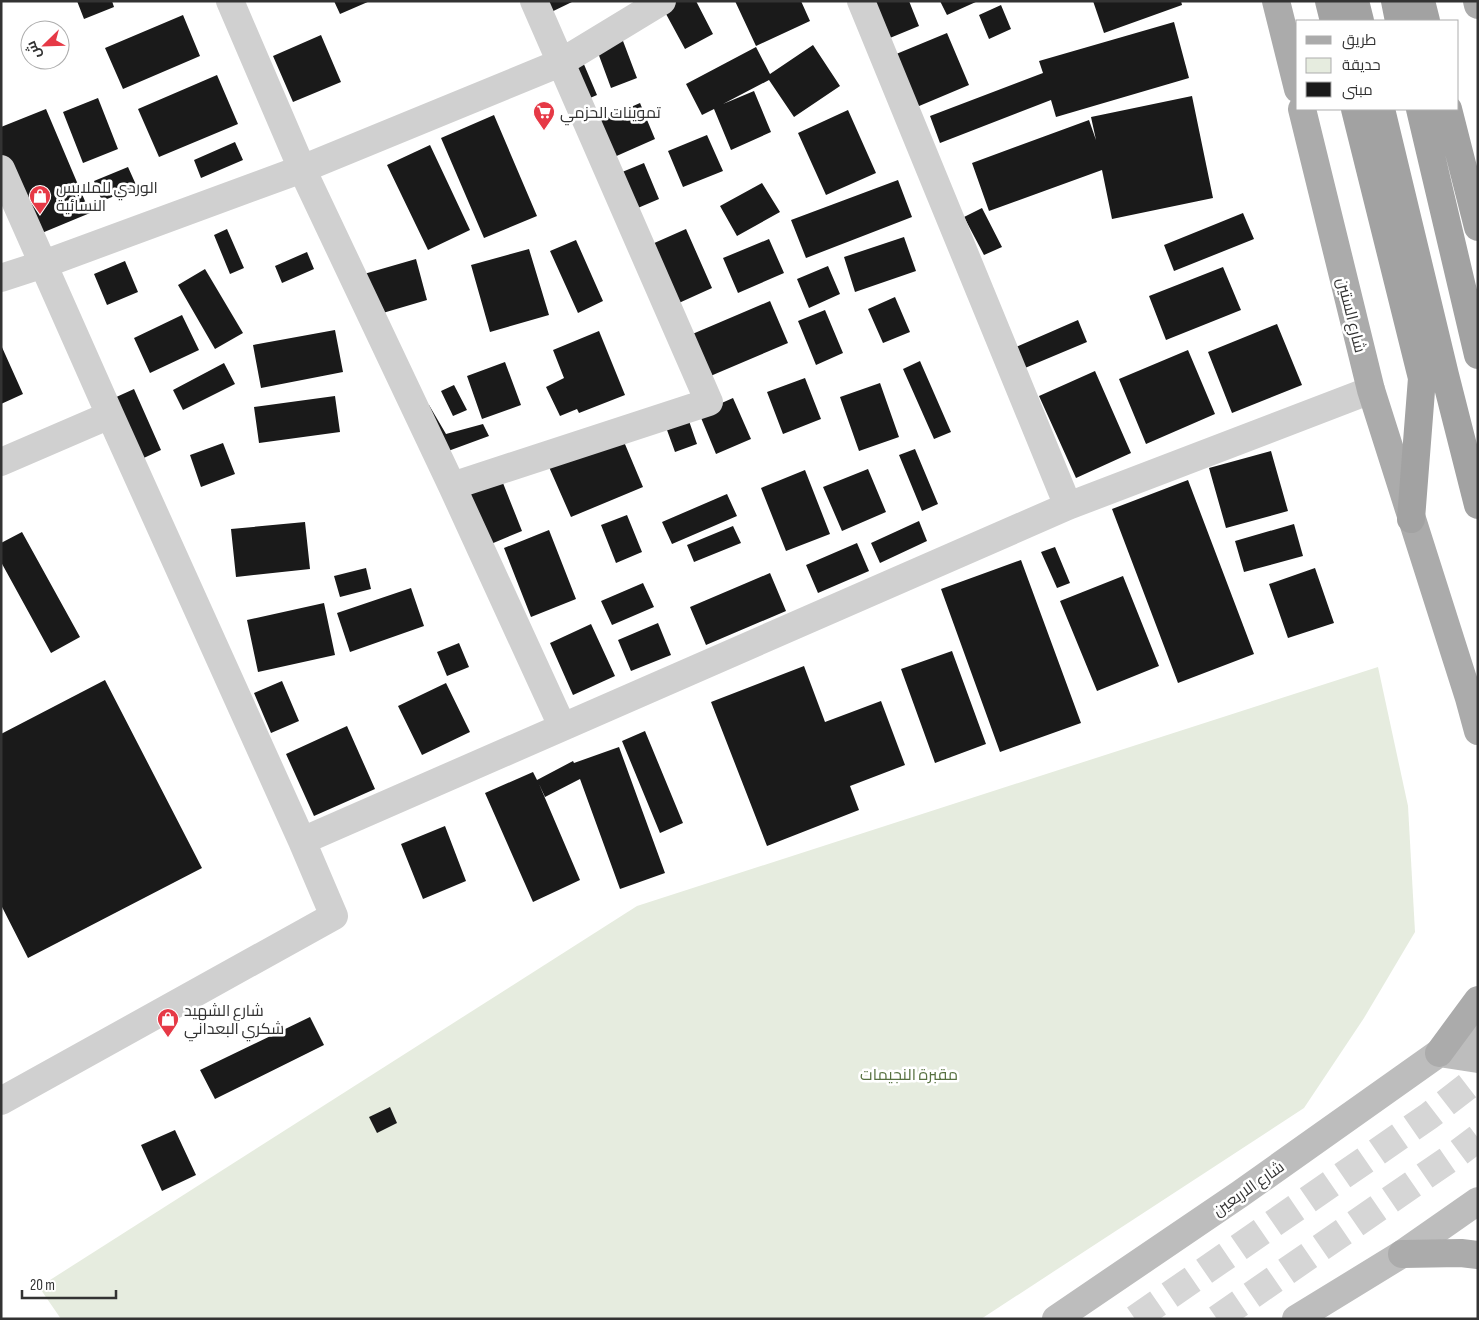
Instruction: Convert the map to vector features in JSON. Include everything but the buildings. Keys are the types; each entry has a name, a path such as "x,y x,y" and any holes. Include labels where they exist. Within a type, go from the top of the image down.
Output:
{"highway":[{"path":"1329,1 1334,20"},
{"path":"1355,1 1360,20"},
{"path":"1395,1 1399,20"},
{"path":"1421,1 1426,20"},
{"path":"1355,110 1422,378 1411,519"},
{"path":"1381,110 1442,365 1478,505"},
{"path":"1420,110 1478,355"},
{"path":"1448,110 1478,227"}],"main road":[{"path":"1276,1 1296,81"},
{"name":"شارع الستين","path":"1302,110 1370,390 1411,519 1473,702 1478,731"},
{"path":"1478,1000 1439,1053 1478,1059"},
{"name":"شارع الاربعين","path":"1056,1319 1240,1194 1439,1053 1478,1031"},
{"path":"1296,1319 1402,1254 1478,1201"},
{"path":"1402,1254 1461,1253 1478,1255"}],"street":[{"path":"230,1 302,169 452,486 562,726"},
{"path":"452,486 708,402 534,1"},
{"path":"1,278 302,169 560,63 662,1"},
{"path":"860,1 1068,506"},
{"path":"1,169 334,916 1,1101"},
{"path":"302,841 1068,506 1370,390"},
{"path":"1,462 110,415"}],"green space":[{"name":"مقبرة النجيمات","path":"1378,667 1408,806 1415,932 1364,1018 1304,1108 981,1319 61,1319 39,1287 637,906"}],"tunnel":[{"path":"1135,1319 1429,1116 1478,1078"},
{"path":"1217,1319 1478,1138"}],"place":[{"name":"تموينات الحزمي","path":"544,131"},
{"name":"الوردي للملابس النسائية","path":"40,215"},
{"name":"شارع الشهيد شكري البعداني","path":"168,1038"}]}
